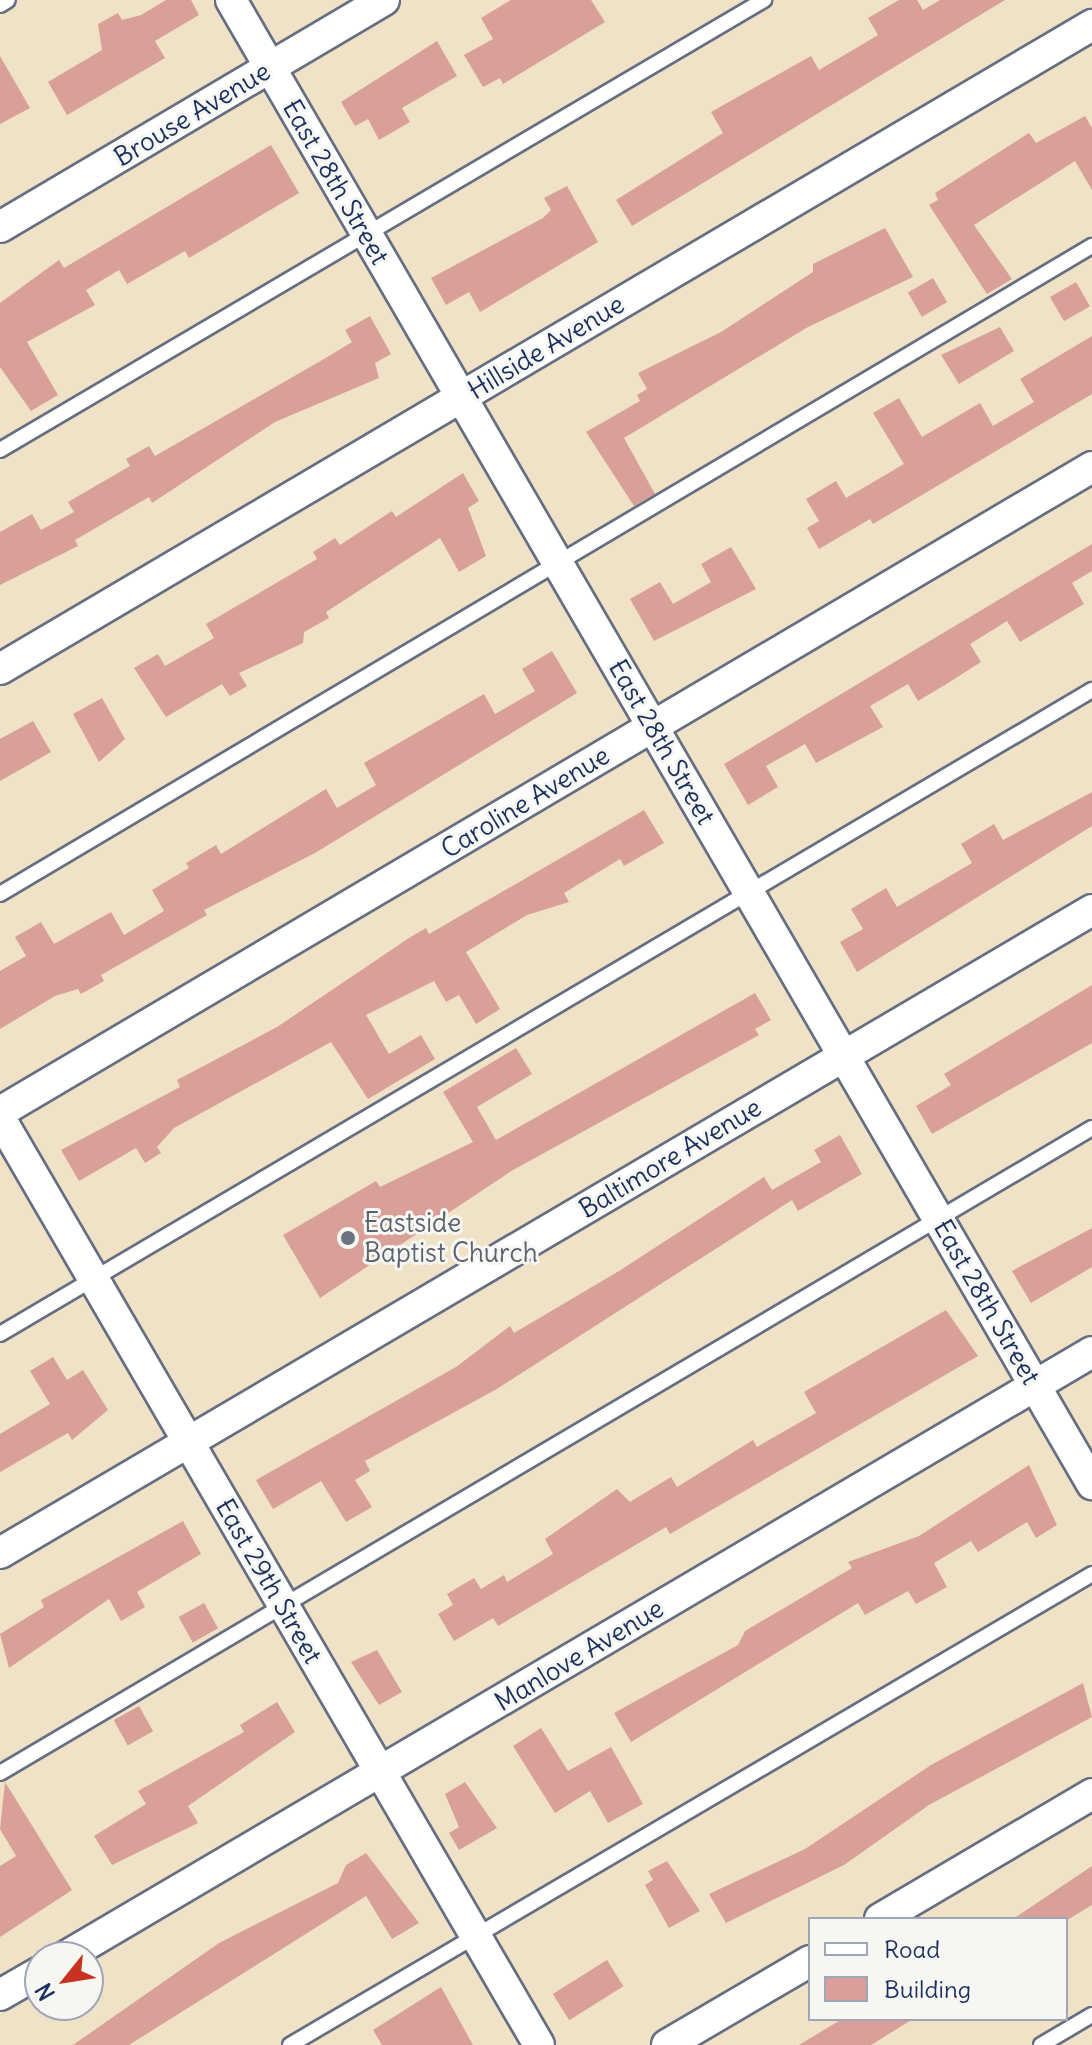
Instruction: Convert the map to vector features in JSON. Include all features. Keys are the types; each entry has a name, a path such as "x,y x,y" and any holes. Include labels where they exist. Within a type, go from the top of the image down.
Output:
{"street":[{"name":"East 28th Street","path":"231,0 1092,1484"},
{"name":"Brouse Avenue","path":"0,227 384,0"},
{"name":"Hillside Avenue","path":"0,669 1092,25"},
{"name":"Caroline Avenue","path":"0,1112 1092,467"},
{"name":"Baltimore Avenue","path":"0,1553 1092,910"},
{"name":"East 29th Street","path":"0,1118 539,2045"},
{"name":"Manlove Avenue","path":"92,1941 1092,1352"},
{"path":"883,1917 1092,1794"},
{"path":"667,2045 808,1962"},
{"path":"0,1995 24,1981"}],"lane":[{"path":"0,5 8,0"},
{"path":"0,450 764,0"},
{"path":"0,894 555,559 1092,246"},
{"path":"0,1334 1092,690"},
{"path":"0,1773 1092,1128"},
{"path":"290,2045 1092,1574"},
{"path":"1041,2045 1092,2015"}],"building":[{"path":"166,0 191,0 199,15 155,41 165,58 67,115 48,82 102,50 98,24 118,13 122,20 141,15"},
{"path":"511,0 591,0 605,22 503,84 500,78 483,87 464,55 493,39 481,18"},
{"path":"899,0 917,0 923,10 940,0 1005,0 632,226 616,200 723,133 711,112 811,56 819,70 878,35 868,18"},
{"path":"437,41 457,76 402,108 410,122 379,140 368,119 355,126 341,102"},
{"path":"0,56 30,108 0,124"},
{"path":"1085,116 1092,128 1092,190 1075,161 974,225 1012,279 987,294 929,205 938,200 935,193 1029,133 1036,143"},
{"path":"271,145 299,193 189,258 185,251 127,284 119,270 86,290 95,305 27,342 58,395 31,411 0,367 0,303 59,260 64,268"},
{"path":"567,186 598,242 480,312 469,292 446,305 431,278 543,218 551,210 544,198"},
{"path":"885,228 913,277 808,327 624,438 655,494 634,506 586,432 640,401 637,395 647,389 638,373 721,332 813,272 813,264"},
{"path":"933,278 947,302 922,317 908,292"},
{"path":"1076,282 1090,306 1064,321 1050,297"},
{"path":"370,316 391,354 375,363 379,378 275,422 152,503 149,497 75,540 78,546 0,585 0,532 32,514 41,530 74,512 68,502 130,466 126,459 149,446 155,456 324,359 352,342 345,330"},
{"path":"1000,327 1014,351 959,384 941,355"},
{"path":"1092,336 1092,394 873,524 870,519 819,549 807,528 819,521 806,499 836,481 846,498 904,464 873,413 899,398 922,437 980,403 993,426 1034,402 1020,379"},
{"path":"463,473 479,501 468,508 486,556 459,572 440,538 326,612 329,618 304,632 303,643 239,673 247,686 230,696 222,684 166,717 134,668 158,654 165,666 214,638 206,624 317,559 313,552 335,538 340,545 392,511 396,517"},
{"path":"1092,544 1092,571 1072,583 1084,604 1020,642 1007,621 970,644 981,662 948,683 918,701 908,684 870,706 883,727 816,763 805,744 766,766 778,787 748,805 724,764"},
{"path":"731,547 756,589 654,641 630,599 660,582 673,604 711,582 701,564"},
{"path":"552,651 577,693 315,853 204,910 207,915 101,975 104,981 81,994 78,989 55,996 0,1029 0,971 26,956 15,937 41,922 54,944 111,912 124,935 164,911 152,890 189,868 186,863 216,845 221,854 326,789 337,808 376,785 364,763 484,694 495,714 535,691 522,669"},
{"path":"102,698 125,739 99,762 73,714"},
{"path":"33,721 51,752 0,781 0,739"},
{"path":"1092,792 1092,826 857,972 840,942 863,929 851,909 886,888 897,907 972,863 961,844 994,824 1003,840"},
{"path":"644,810 664,843 624,866 620,859 564,893 569,902 527,915 466,952 500,1009 476,1024 459,995 446,1002 434,981 366,1015 389,1054 421,1035 435,1059 368,1099 331,1042 174,1128 157,1147 161,1153 145,1163 136,1148 79,1181 61,1150 180,1087 177,1080 277,1027 426,928 429,934"},
{"path":"1092,985 1092,1043 932,1134 916,1106 951,1085 944,1074"},
{"path":"755,993 771,1020 755,1029 759,1035 513,1170 320,1298 283,1235 376,1181 380,1187 473,1142 443,1092 516,1048 532,1074 477,1107 496,1140"},
{"path":"840,1135 862,1174 798,1211 792,1200 495,1390 365,1461 370,1471 355,1480 372,1507 346,1522 321,1481 273,1509 256,1480 456,1367 510,1326 514,1333 619,1271 764,1177 772,1190 821,1162 814,1150"},
{"path":"1092,1228 1092,1267 1031,1303 1012,1271"},
{"path":"946,1310 978,1356 670,1534 666,1527 498,1626 493,1618 454,1641 438,1614 453,1605 447,1594 474,1578 481,1589 504,1575 507,1582 553,1554 545,1539 617,1489 630,1502 671,1477 677,1487 753,1440 757,1447 816,1413 804,1392"},
{"path":"53,1357 67,1380 83,1370 108,1410 72,1440 68,1433 0,1472 0,1434 50,1404 30,1371"},
{"path":"1029,1465 1057,1525 1036,1538 1027,1522 978,1552 971,1541 934,1563 947,1587 916,1604 908,1591 865,1615 858,1603 631,1742 614,1713 738,1645 745,1631 852,1568 848,1562 919,1536"},
{"path":"183,1521 201,1554 137,1592 145,1607 121,1621 109,1599 9,1668 0,1634 44,1607 41,1600"},
{"path":"204,1603 218,1628 193,1642 179,1617"},
{"path":"377,1650 402,1692 379,1705 351,1662"},
{"path":"1083,1683 1092,1717 929,1805 844,1865 726,1923 709,1894 805,1849 931,1765"},
{"path":"277,1702 295,1732 188,1806 198,1823 112,1865 94,1836 146,1804 138,1791 244,1732 240,1725"},
{"path":"139,1706 153,1731 128,1745 114,1720"},
{"path":"541,1728 568,1771 611,1747 643,1804 608,1823 590,1791 555,1813 513,1746"},
{"path":"5,1782 72,1890 0,1937 0,1866 16,1856 0,1829"},
{"path":"465,1782 497,1828 459,1850 449,1833 459,1827 445,1794"},
{"path":"366,1853 419,1923 392,1939 366,1896 129,2045 73,2045 219,1943 338,1883 346,1865"},
{"path":"667,1861 700,1911 669,1928 645,1885 653,1880 648,1871"},
{"path":"1092,1866 1092,1905 1069,1919 1016,1917"},
{"path":"607,1960 623,1986 569,2020 553,1994"},
{"path":"441,1987 473,2045 382,2045 373,2030"},
{"path":"839,2021 910,2021 871,2045 799,2045"}],"place":[{"name":"Eastside Baptist Church","path":"348,1238"}]}
